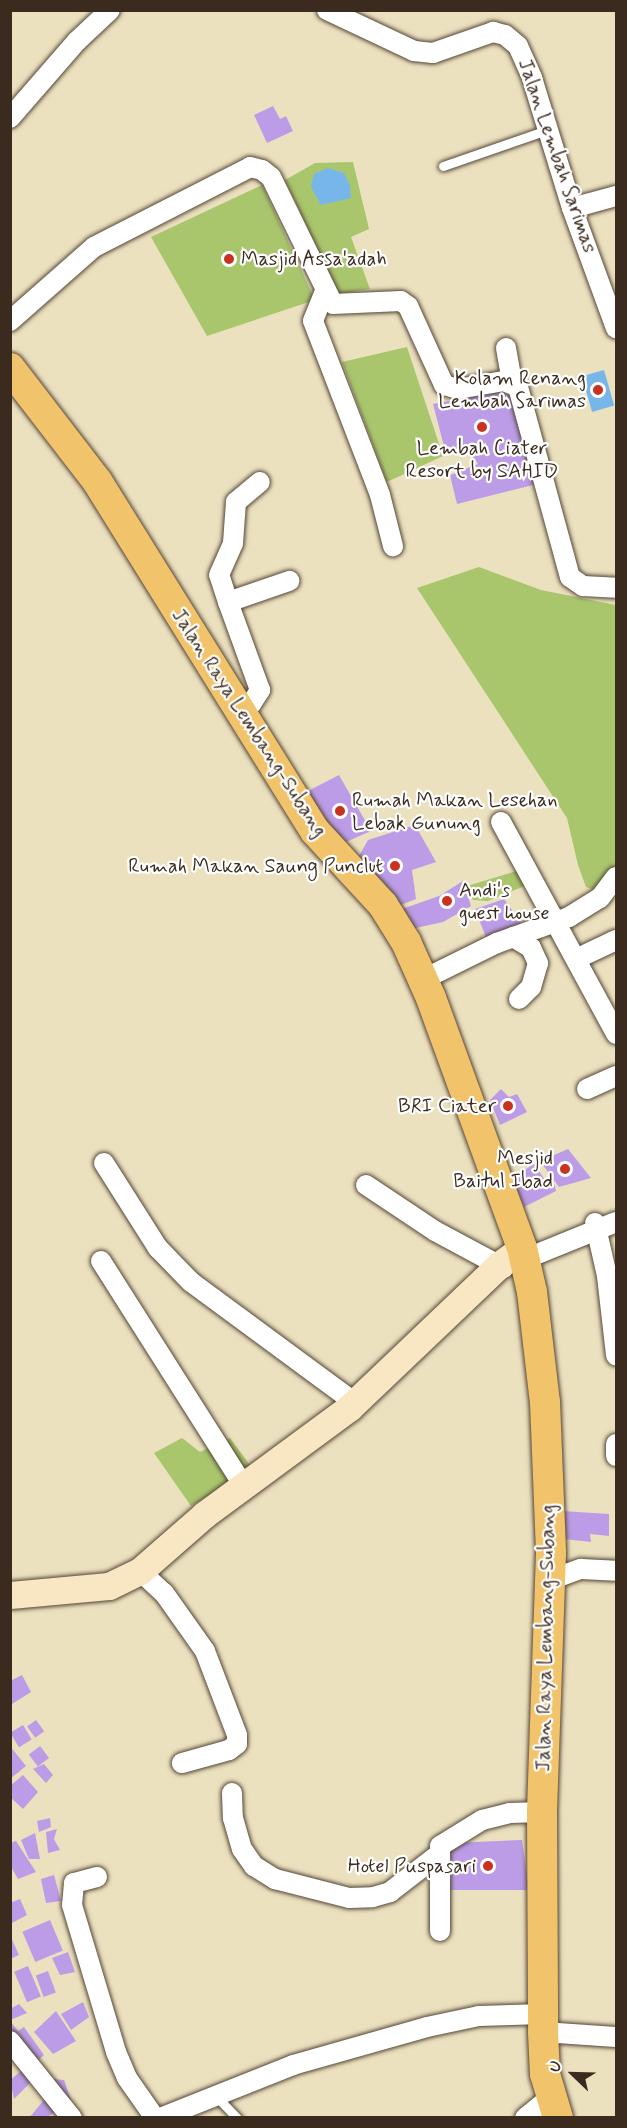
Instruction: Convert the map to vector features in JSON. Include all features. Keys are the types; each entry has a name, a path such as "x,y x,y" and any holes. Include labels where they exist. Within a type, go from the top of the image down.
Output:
{"main road":[{"name":"Jalan Raya Lembang-Subang","path":"10,368 97,481 315,831 383,905 406,942 422,980 508,1262 545,1402 551,1567 542,1812 543,2023 554,2108"}],"street":[{"path":"10,118 77,41 111,10"},
{"name":"Jalan Lembah Sarimas","path":"327,10 414,51 433,53 493,32 505,35 518,46 532,78 572,208 616,328"},
{"path":"10,321 94,247 250,167 271,177 325,291 338,306 401,301 408,306 439,377 451,388 512,382"},
{"path":"572,208 616,196"},
{"path":"325,291 313,321 380,495 393,546"},
{"path":"506,348 512,382 518,387 533,435 570,577 583,586 616,588"},
{"path":"240,712 251,704 260,690 219,575 233,543 236,502 260,482"},
{"path":"228,602 289,581"},
{"path":"501,822 616,1034"},
{"path":"422,980 513,937 555,921 600,898 616,877"},
{"path":"513,937 531,948 538,963 531,987 519,999"},
{"path":"576,959 616,940"},
{"path":"587,1089 616,1076"},
{"path":"104,1163 158,1248 191,1282 355,1403"},
{"path":"366,1185 435,1231 508,1262"},
{"path":"10,1595 109,1586 140,1571 243,1485 290,1455 355,1403 508,1262 579,1224 597,1227 616,1222"},
{"path":"597,1227 616,1355"},
{"path":"101,1262 243,1485"},
{"path":"616,1444 616,1456"},
{"path":"551,1567 616,1571"},
{"path":"140,1571 164,1593 205,1651 237,1735 237,1744 229,1750 183,1763"},
{"path":"232,1793 233,1818 242,1849 254,1866 275,1879 349,1898 373,1897 390,1892 438,1855 447,1839 482,1820 510,1813 542,1812"},
{"path":"438,1855 440,1931"},
{"path":"97,1877 74,1883 72,1905 116,2052 127,2078 155,2118"},
{"path":"160,2118 213,2094 293,2065 427,2027 479,2016 543,2023 616,2037"},
{"path":"10,2041 72,2118"},
{"path":"525,2118 554,2108"}],"lane":[{"path":"443,166 547,130"},
{"path":"213,2094 237,2118"}],"green space":[{"path":"353,162 369,229 351,237 370,289 339,294 285,180 315,163"},
{"path":"262,185 315,300 207,336 151,237"},
{"path":"407,347 443,456 387,482 342,362"},
{"path":"479,567 541,590 616,605 616,876 592,889 586,887 578,865 567,818 417,588"},
{"path":"523,869 527,885 488,901 473,900 467,886"},
{"path":"182,1438 200,1452 230,1438 253,1469 191,1506 154,1453"}],"water":[{"path":"328,168 344,173 350,185 351,198 321,205 311,187 314,174"},
{"name":"Kolam Renang Lembah Sarimas","path":"604,370 614,406 592,412 582,376"}],"building":[{"path":"273,106 280,119 286,116 293,131 267,143 254,115"},
{"name":"Lembah Ciater Resort by SAHID","path":"500,391 521,401 537,484 457,504 450,475 478,464 468,450 446,454 433,404"},
{"name":"Rumah Makan Lesehan Lebak Gunung","path":"339,775 371,831 346,842 324,819 308,791"},
{"name":"Rumah Makan Saung Punclut","path":"415,825 436,862 412,870 416,899 393,908 359,856 368,840"},
{"name":"Andi's guest house","path":"463,881 471,906 443,922 411,929 402,909 439,896"},
{"path":"504,899 522,924 489,945 475,909"},
{"name":"BRI Ciater","path":"501,1089 509,1097 517,1094 527,1112 500,1125 490,1100"},
{"name":"Mesjid Baitul Ibad","path":"568,1149 591,1178 559,1187 540,1161"},
{"path":"534,1164 545,1180 553,1179 556,1191 524,1207 512,1178"},
{"path":"562,1511 609,1514 609,1536 590,1534 591,1542 564,1539"},
{"path":"22,1675 31,1692 12,1704 10,1681"},
{"path":"36,1720 44,1731 35,1738 27,1726"},
{"path":"23,1725 32,1740 19,1747 10,1733"},
{"path":"10,1746 26,1766 10,1779"},
{"path":"40,1746 49,1758 38,1766 29,1754"},
{"path":"44,1764 53,1775 46,1783 33,1769"},
{"path":"23,1775 38,1792 23,1809 10,1797 10,1786"},
{"path":"50,1818 51,1827 39,1832 37,1821"},
{"path":"57,1829 54,1839 60,1850 48,1853 46,1832"},
{"path":"35,1833 40,1859 29,1859 21,1840"},
{"name":"Hotel Puspasari","path":"522,1840 529,1890 450,1890 451,1843"},
{"path":"16,1841 36,1872 18,1879 10,1865 10,1843"},
{"path":"54,1875 61,1901 46,1903 41,1879"},
{"path":"20,1899 27,1915 10,1924 10,1903"},
{"path":"50,1920 63,1950 35,1962 22,1932"},
{"path":"10,1935 19,1955 10,1959"},
{"path":"68,1952 75,1972 60,1975 52,1958"},
{"path":"28,1966 41,1996 27,2002 14,1972"},
{"path":"48,1971 56,1993 44,1997 36,1975"},
{"path":"83,2002 89,2017 71,2030 61,2014"},
{"path":"19,2004 27,2013 10,2020 10,2009"},
{"path":"56,2011 76,2041 53,2054 34,2032"},
{"path":"10,2021 18,2031 24,2027 44,2055 33,2065 10,2036"},
{"path":"26,2067 35,2078 14,2099 10,2080"},
{"path":"53,2079 64,2080 74,2109 50,2087"},
{"path":"48,2095 58,2110 46,2118 29,2118"}],"place":[{"name":"Masjid Assa'adah","path":"229,259"},
{"name":"Kolam Renang Lembah Sarimas","path":"598,390"},
{"name":"Lembah Ciater Resort by SAHID","path":"482,427"},
{"name":"Rumah Makan Lesehan Lebak Gunung","path":"340,811"},
{"name":"Rumah Makan Saung Punclut","path":"395,866"},
{"name":"Andi's guest house","path":"447,901"},
{"name":"BRI Ciater","path":"508,1106"},
{"name":"Mesjid Baitul Ibad","path":"565,1169"},
{"name":"Hotel Puspasari","path":"488,1866"}]}
